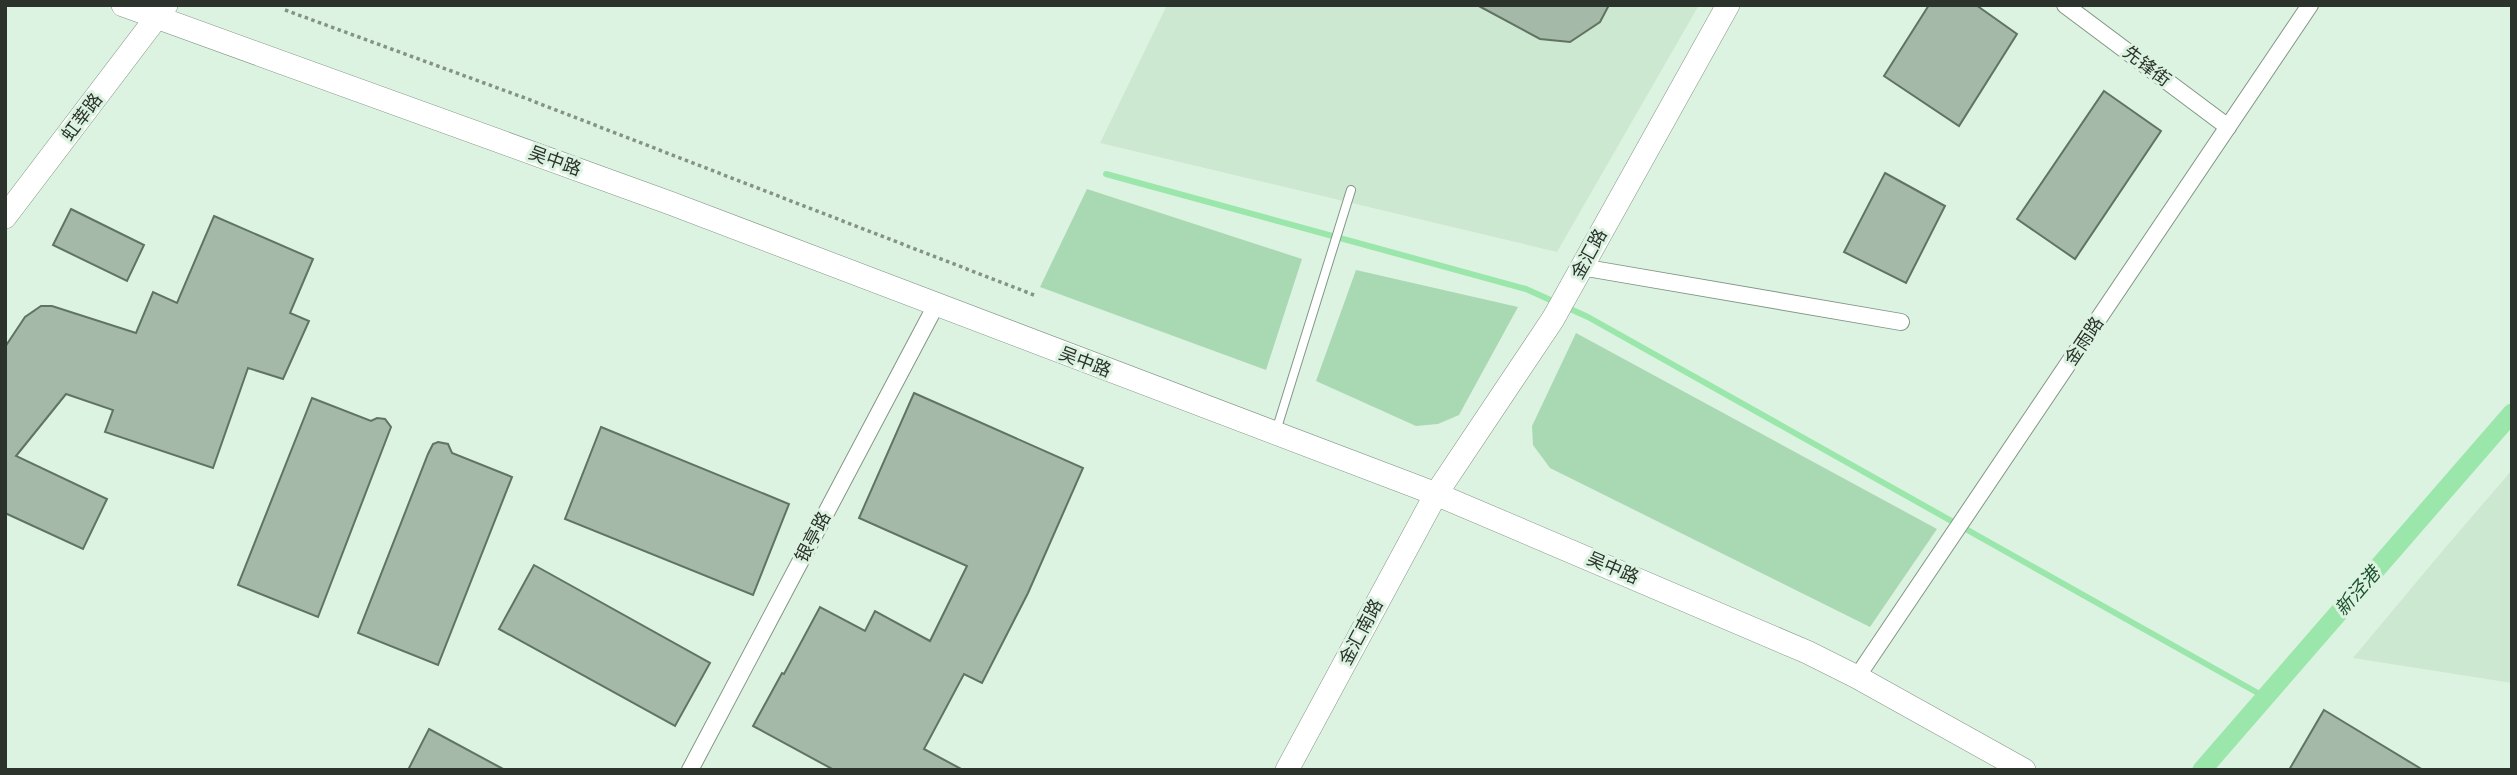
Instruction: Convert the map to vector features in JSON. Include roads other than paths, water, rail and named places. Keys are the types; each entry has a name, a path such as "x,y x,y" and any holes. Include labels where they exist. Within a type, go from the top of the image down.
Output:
{"main road":[{"name":"吴中路","path":"123,5 162,11 1436,494 1807,652 2024,770"},
{"name":"金汇路","path":"1436,494 1553,319 1728,5"},
{"name":"虹莘路","path":"5,218 162,11"},
{"name":"金汇南路","path":"1287,770 1436,494"}],"street":[{"name":"先锋街","path":"2065,5 2228,127"},
{"name":"金雨路","path":"1857,677 2310,5"},
{"path":"1577,274 1901,322"},
{"name":"银亭路","path":"690,770 936,305"}],"lane":[{"path":"1275,434 1351,190"}],"waterway":[{"path":"1106,174 1526,289 1588,317 2265,697"},
{"name":"新泾港","path":"2202,770 2512,413"}]}
